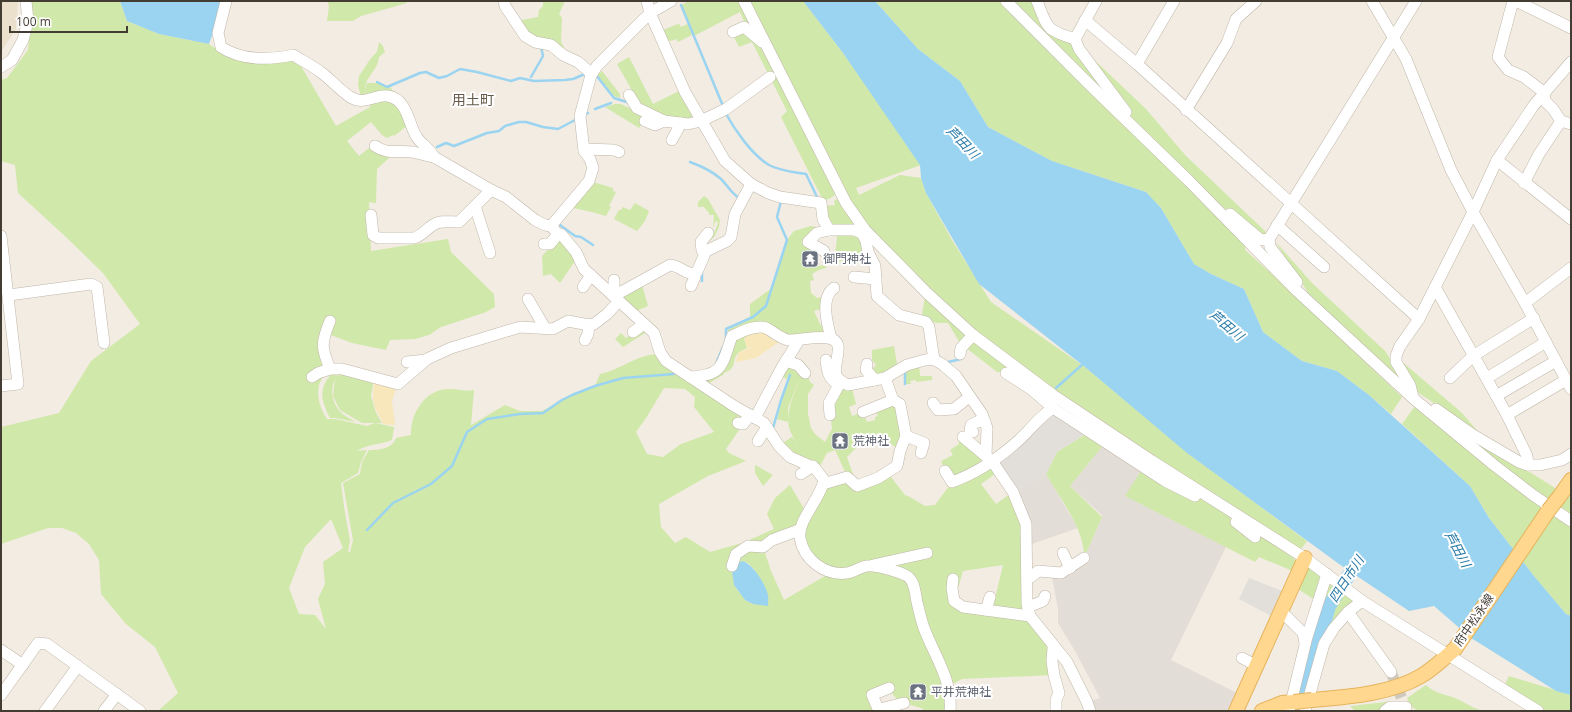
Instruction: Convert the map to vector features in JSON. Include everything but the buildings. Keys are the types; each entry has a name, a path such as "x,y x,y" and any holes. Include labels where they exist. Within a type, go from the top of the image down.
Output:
{"main road":[{"name":"府中松永線","path":"1262,711 1282,703 1298,705 1370,693 1402,685 1421,676 1451,652 1571,480"},
{"path":"1236,711 1305,558"}],"street":[{"path":"1,67 12,60 23,40 28,21 26,1"},
{"path":"226,1 218,34 221,46 230,53 246,58 278,58 293,55 321,72 351,97 366,101 387,96 394,98 401,104 407,113 418,138 431,150 434,158"},
{"path":"504,1 505,6 524,36 535,42 551,45 563,55 578,62 592,74"},
{"path":"647,1 650,13 685,92 725,161 751,184 780,197 821,203 823,219 829,230"},
{"path":"544,244 550,244 555,230 589,181 593,168 584,149 580,116 592,74 596,66 650,13 671,1"},
{"path":"744,1 841,194 864,232 926,293 973,335 1053,395 1204,498 1256,537"},
{"path":"1006,1 1219,211 1295,289 1414,399 1499,469 1571,521"},
{"path":"1037,1 1047,26 1057,33 1075,39"},
{"path":"1137,64 1174,1"},
{"path":"1186,110 1226,43 1236,19 1256,1"},
{"path":"1372,1 1394,36 1406,59 1451,170 1473,212 1526,303 1569,384 1507,415"},
{"path":"1295,289 1299,285 1270,248 1269,239 1416,1"},
{"path":"1512,1 1498,57 1508,70 1524,77 1545,92"},
{"path":"1516,1 1571,28"},
{"path":"1094,2 1075,39 1079,49 1128,115 1127,120"},
{"path":"1085,20 1137,64 1186,110 1419,319"},
{"path":"733,32 744,27 767,46"},
{"path":"1414,399 1410,385 1396,362 1396,356 1400,346 1419,319 1473,212 1497,160 1534,105 1571,62"},
{"path":"629,95 637,108 664,121 688,124 702,121 726,110 770,77"},
{"path":"1524,183 1539,154 1566,122 1544,100 1545,92"},
{"path":"646,121 655,125 664,121"},
{"path":"672,140 682,123"},
{"path":"375,146 381,150 395,153 411,152 434,158 506,197 535,220 561,234 576,252 584,269 611,292 654,333 656,352 666,361 734,406 764,423 779,446 790,457 813,466 818,470 823,482"},
{"path":"584,149 614,150 619,152"},
{"path":"1497,160 1571,219"},
{"path":"691,286 695,277 694,274 697,272 706,251 727,241 731,237 735,214 751,184"},
{"path":"371,215 373,235 378,238 419,237 433,225 444,222 459,222 491,190"},
{"path":"475,206 490,253"},
{"path":"1219,211 1226,211 1261,240 1269,239"},
{"path":"1277,225 1324,267"},
{"path":"824,251 808,242 817,234 829,230 854,230 864,232"},
{"path":"864,232 868,252 875,266 876,280 873,292 899,315 926,322 929,327 934,360"},
{"path":"706,251 702,250 701,242 708,234"},
{"path":"1,236 4,273 9,295 18,384 1,386"},
{"path":"556,316 558,319 568,321 587,331 598,322 611,292 670,265 674,265 694,274"},
{"path":"1526,303 1571,268"},
{"path":"583,287 590,275"},
{"path":"854,277 876,280"},
{"path":"9,295 91,284 97,287 104,343"},
{"path":"1435,287 1507,415 1527,456 1528,465"},
{"path":"828,292 828,330 831,338 837,343 839,349 836,364 836,376 840,383"},
{"path":"528,299 545,328"},
{"path":"1450,378 1473,356 1534,318"},
{"path":"521,320 534,322 545,328"},
{"path":"330,321 325,333 323,351 330,369"},
{"path":"312,378 318,373 330,369 342,369 398,384 427,360 451,348 520,327 553,328 568,321"},
{"path":"633,332 644,324"},
{"path":"690,377 709,375 721,367 732,336 742,331 761,326 788,340 831,338"},
{"path":"484,335 498,329 504,331"},
{"path":"960,348 973,335"},
{"path":"738,423 743,424 752,416 778,383 786,361 799,340"},
{"path":"1487,378 1546,342"},
{"path":"826,360 832,381 848,385 880,379 907,365 914,359 934,360 942,364 956,376 982,414 987,428 989,459"},
{"path":"407,362 427,360"},
{"path":"786,361 798,365 805,373"},
{"path":"1496,396 1556,361"},
{"path":"823,482 847,477 857,486 878,478 898,466 900,451 906,436 900,404 893,400 880,379 866,370 867,364"},
{"path":"1006,373 1031,389 1053,408 1166,481 1204,498 1305,558 1362,600 1451,652 1526,707 1538,711"},
{"path":"830,415 824,402 840,383"},
{"path":"934,403 938,410 954,409 969,397"},
{"path":"1414,399 1421,399 1473,435 1528,465 1551,463 1562,460 1571,454"},
{"path":"863,412 875,412 893,400"},
{"path":"946,471 952,482 967,476 989,459 1019,440 1042,416 1053,408"},
{"path":"985,422 979,421 971,425 968,434 989,459 1013,492 1026,524 1027,578 1033,613 1066,662 1087,702 1090,711"},
{"path":"758,441 767,427"},
{"path":"906,436 924,443 921,453"},
{"path":"801,474 813,466"},
{"path":"840,469 841,474 823,482 800,530 800,540 806,552 820,568 830,573 846,573 867,566 927,553"},
{"path":"732,566 736,554 748,546 763,546 772,540 800,530"},
{"path":"1063,553 1070,568"},
{"path":"1027,578 1032,577 1038,571 1061,573 1084,558"},
{"path":"867,566 883,568 907,575 912,581 923,627 949,686 951,702 950,711"},
{"path":"1298,705 1305,644 1329,575"},
{"path":"953,579 952,588 954,601 963,607 1033,613"},
{"path":"1033,613 1043,601 1045,596"},
{"path":"986,610 990,597"},
{"path":"1298,705 1324,644 1334,628 1348,612 1362,600"},
{"path":"1281,611 1303,633 1305,644"},
{"path":"1348,612 1391,672"},
{"path":"1,695 38,643 47,644 140,711"},
{"path":"1054,646 1052,661 1059,693 1056,700 1056,711"},
{"path":"1,650 22,665"},
{"path":"1242,658 1257,666"},
{"path":"45,711 78,666"},
{"path":"889,688 872,695 880,711 884,708 904,703"},
{"path":"104,711 117,694"},
{"path":"1386,711 1390,707 1407,706"}],"shaded area":[{"path":"1,1 18,1 16,29 1,52"},
{"path":"1053,408 1090,431 1057,452 1046,474 1013,492 992,461"},
{"path":"1106,442 1144,466 1126,496 1226,547 1171,660 1239,694 1231,711 1090,711 1087,702 1100,698 1058,623 1058,609 1051,572 1084,558 1102,517 1102,515 1070,486"},
{"path":"1046,474 1078,528 1026,546 1013,492"},
{"path":"1249,578 1285,592 1273,617 1239,599"}],"green space":[{"path":"29,1 120,1 127,21 159,34 209,44 229,55 298,61 336,126 370,107 371,102 394,101 408,125 394,136 393,135 387,138 382,135 371,122 347,141 359,156 374,144 391,154 389,158 377,169 376,203 369,202 371,251 448,239 451,252 494,294 495,307 486,312 441,327 429,335 415,339 390,340 386,350 352,343 328,334 327,321 327,366 320,383 318,394 321,407 327,419 335,419 367,426 375,423 394,427 392,440 365,447 357,451 367,450 361,462 358,473 341,483 350,541 348,552 350,552 353,540 343,483 360,474 362,462 369,450 377,450 388,447 392,445 396,438 411,435 413,418 421,403 427,397 441,390 474,390 471,425 505,405 520,411 542,411 562,400 595,386 600,374 636,359 659,354 748,417 726,449 729,453 746,461 708,476 659,504 661,527 675,543 686,537 710,552 742,543 774,529 767,514 775,498 790,485 806,512 798,527 795,524 799,530 819,492 847,476 835,450 827,453 819,468 791,453 781,444 792,437 800,449 789,428 788,421 777,419 790,376 788,375 787,379 779,376 787,363 808,376 810,382 814,385 808,394 808,414 811,428 815,434 825,442 832,429 829,403 838,388 851,385 856,404 849,407 852,416 863,412 867,422 875,420 875,417 878,416 876,412 895,403 901,429 900,451 878,433 864,440 847,457 857,486 887,472 905,495 925,506 935,505 952,482 992,461 998,472 981,484 996,504 1013,492 1026,524 1027,604 1051,642 1054,675 962,679 949,686 948,711 925,711 921,708 898,701 889,689 872,695 879,711 158,711 178,693 155,647 126,624 101,594 99,560 89,544 76,533 62,528 48,528 1,544 1,427 59,413 91,361 140,324 103,273 18,193 15,165 1,161 1,80 7,78 28,50 30,29","holes":["799,379 790,407 788,421 788,408","664,388 685,389 695,397 694,407 714,432 681,444 663,457 647,454 636,432","331,519 343,548 323,562 325,584 318,599 326,629 315,615 299,614 289,588 305,547","799,530 820,568 830,573 784,600 771,571 763,547","743,561 748,563 755,570 753,604 745,600 734,585","1003,565 992,611 953,605 963,571"]},
{"path":"327,1 406,1 407,3 361,16 353,21 327,21 329,6"},
{"path":"543,1 565,1 559,14 562,18 561,42 565,49 566,55 529,36 533,34 530,35 517,21 538,17 539,10 543,6"},
{"path":"689,1 803,1 843,53 921,165 856,188 859,195 900,175 921,178 926,193 952,240 991,302 1085,367 1189,454 1307,541 1294,559 1298,566 1295,572 1259,557 1255,562 1125,496 1144,466 1106,442 1070,486 1102,517 1084,558 1083,547 1076,525 1071,514 1046,474 1057,452 1089,432 973,335 900,266 838,193 829,199 823,200 781,117 787,111 752,42 739,47 734,37 748,31 740,12 694,36 681,5"},
{"path":"875,1 1001,1 1245,243 1245,250 1402,397 1391,414 1337,371 1302,361 1263,332 1244,289 1211,274 1194,264 1161,208 1146,192 1052,161 988,127 960,81 918,49"},
{"path":"1011,1 1035,1 1042,20 1072,40 1123,112"},
{"path":"678,24 681,27 688,24 692,35 678,42 676,39 665,41 663,30"},
{"path":"379,42 383,46 385,52 379,57 378,63 367,81 365,91 367,98 361,97 358,85 359,76 377,52"},
{"path":"1088,54 1146,109 1186,156 1267,233 1267,237 1261,236 1215,201 1134,122 1125,105"},
{"path":"629,57 653,104 679,91 695,119 661,115 642,108 617,64"},
{"path":"598,70 600,73 602,71 620,94 620,98 614,96 596,74"},
{"path":"367,83 377,83 387,87 389,86 398,97 368,98 365,90"},
{"path":"621,104 648,117 639,128 605,107"},
{"path":"593,182 613,188 613,191 616,192 606,216 573,208"},
{"path":"704,196 708,199 720,220 719,227 714,237 706,244 704,242 715,230 718,221 715,222 713,228 714,215 709,215 704,207 698,207 698,202"},
{"path":"840,197 857,225 830,226 824,206 835,205 834,201"},
{"path":"635,203 649,211 645,221 637,231 614,219 619,210 623,207 630,210"},
{"path":"811,226 826,229 815,233 818,257 808,256 805,258 806,264 814,265 816,261 818,261 818,266 826,265 826,268 812,274 814,280 810,281 811,293 817,298 822,297 823,308 814,311 820,324 825,329 824,335 814,337 740,329 719,367 716,367 727,339 728,330 752,318 750,317 750,304 772,288 787,240 794,231"},
{"path":"835,231 860,235 868,254 834,263 837,238"},
{"path":"558,239 565,243 575,261 560,283 551,274 543,276 542,256"},
{"path":"1275,241 1312,283 1385,351 1406,383 1404,386 1310,299 1307,291"},
{"path":"642,285 648,306 634,312 621,296"},
{"path":"925,297 969,335 960,343 948,323 927,320 922,314"},
{"path":"643,326 648,331 623,347 615,339 621,333 626,338"},
{"path":"747,331 748,336 744,339 747,348 738,353 731,369 707,386 696,379 712,377 733,336"},
{"path":"973,338 1051,397 1010,373 997,372 965,347"},
{"path":"894,346 898,370 885,378 869,373 876,365 872,360 872,350"},
{"path":"1400,360 1462,413 1481,435 1416,391"},
{"path":"919,364 920,376 932,376 932,380 916,382 916,380 910,381 911,384 906,384 906,368"},
{"path":"335,370 340,371 332,390 335,404 342,413 356,422 330,418 324,404 322,393 323,387 329,376"},
{"path":"341,371 374,379 371,396 376,413 382,423 362,423 340,410 333,396 335,379"},
{"path":"1415,406 1571,524 1571,616 1566,614 1534,576 1489,518 1470,486 1402,424"},
{"path":"1440,416 1571,498 1571,517 1514,475"},
{"path":"958,436 983,458 976,467 953,478 948,467 944,467 941,461 953,455 950,450 959,444"},
{"path":"755,465 773,475 763,486 755,473"},
{"path":"1310,562 1362,601 1334,628 1303,711 1289,711 1318,602 1298,589"},
{"path":"1509,676 1571,695 1571,711 1546,711 1505,684"},
{"path":"1426,685 1437,692 1483,711 1419,711 1410,706 1407,698"},
{"path":"1395,701 1385,706 1380,711 1355,711 1350,706"}],"sand":[{"path":"757,329 774,339 771,341 782,340 756,358 736,362 739,352 753,347 747,348 744,338 748,336 747,331"},
{"path":"375,379 397,386 392,401 395,425 383,424 375,408 373,392"}],"water":[{"path":"120,1 222,1 222,7 209,44 159,34 127,21"},
{"name":"芦田川","path":"803,1 875,1 918,49 960,81 988,127 1052,161 1146,192 1161,208 1194,264 1211,274 1244,289 1263,332 1302,361 1337,371 1369,395 1470,486 1489,518 1534,576 1566,614 1571,616 1571,695 1556,691 1471,638 1434,606 1409,611 1339,564 1187,453 1085,367 979,284 926,193 921,178 920,165 843,53"},
{"path":"743,561 751,566 758,574 766,588 768,595 768,606 753,604 745,600 734,585 732,571 737,563"}],"waterway":[{"path":"681,5 723,106"},
{"path":"531,77 543,56 541,47"},
{"path":"377,82 387,87 420,73 426,72 439,78 447,76 460,69 511,81 520,78 534,81 565,80 573,79 585,74"},
{"path":"596,75 614,98 630,103"},
{"path":"595,109 611,103"},
{"path":"725,112 733,126 756,155 769,165 778,169 806,174 818,199"},
{"path":"583,116 588,113"},
{"path":"437,147 446,143 454,146 487,133 499,131 505,126 519,122 526,122 543,127 558,129 577,119"},
{"path":"690,162 707,169 718,176 739,198"},
{"path":"726,339 726,329 753,317 766,306 787,240 777,217 781,201"},
{"path":"557,225 560,225 575,236 581,237 593,245"},
{"path":"702,271 702,281"},
{"path":"717,361 723,347"},
{"path":"948,362 961,359"},
{"path":"1056,388 1084,363"},
{"path":"905,369 905,384"},
{"path":"367,530 393,503 431,484 452,466 467,432 487,419 520,414 543,413 572,395 595,386 623,378 674,374"},
{"path":"773,428 790,375"},
{"name":"四日市川","path":"1299,711 1329,606 1361,556"}],"tunnel":[{"path":"1391,672 1402,699"}],"place":[{"name":"御門神社","path":"810,259"},
{"name":"荒神社","path":"840,441"},
{"name":"平井荒神社","path":"918,692"}],"district":[{"name":"用土町","path":"473,100"}]}
